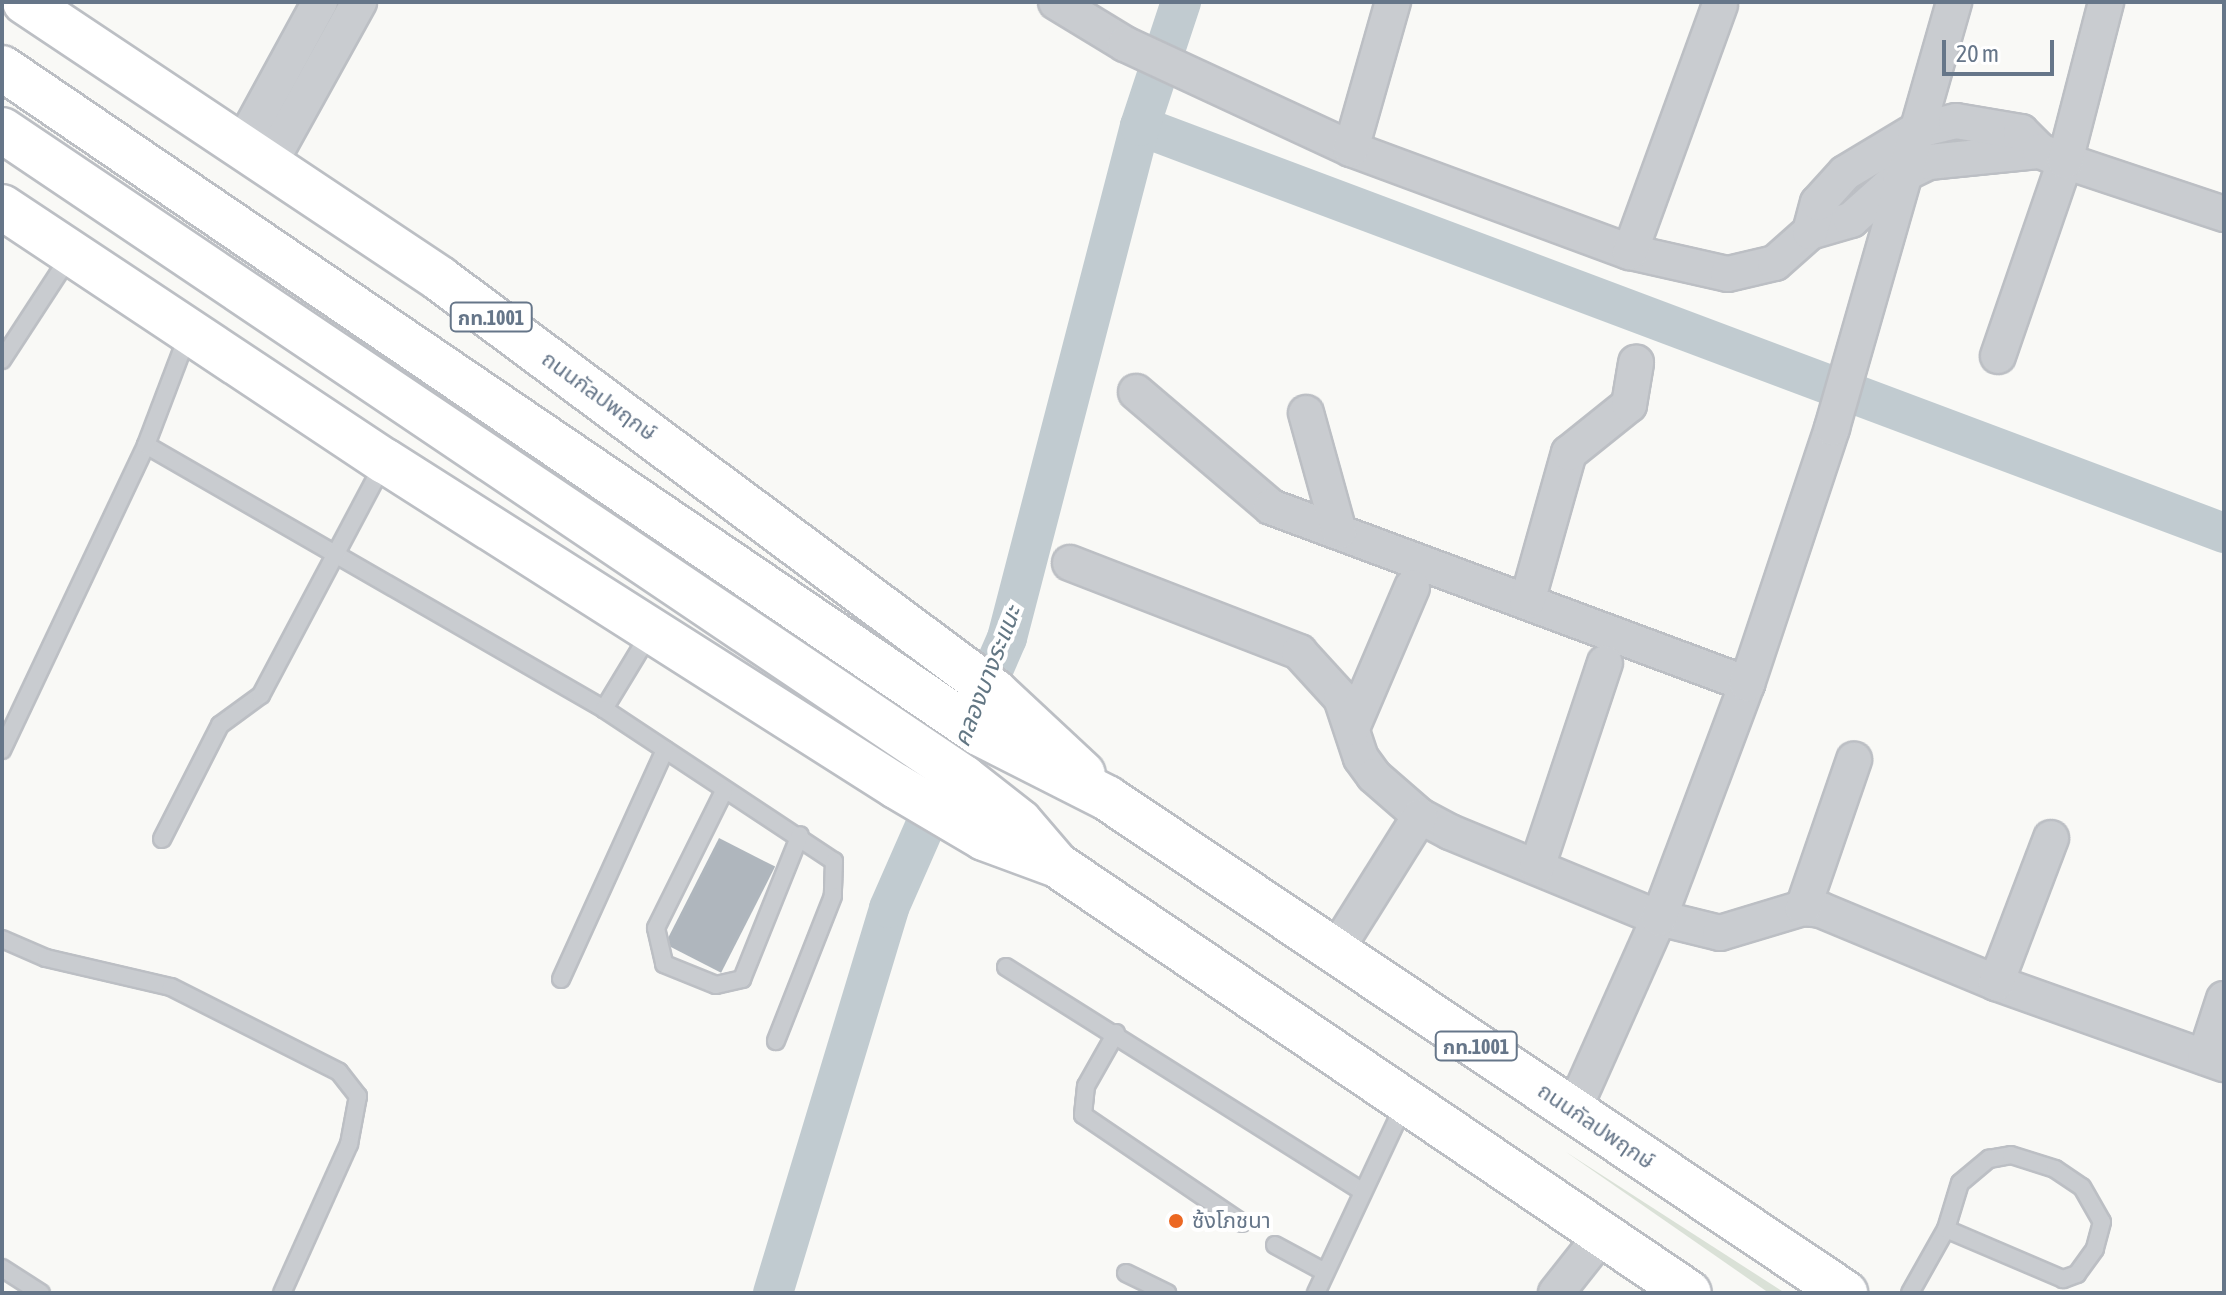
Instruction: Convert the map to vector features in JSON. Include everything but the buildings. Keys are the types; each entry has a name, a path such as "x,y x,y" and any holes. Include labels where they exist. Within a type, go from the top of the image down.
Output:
{"main road":[{"name":"ถนนกัลปพฤกษ์","path":"25,2 257,152 942,653 995,692 1107,798"},
{"name":"ถนนกัลปพฤกษ์","path":"2,68 979,733 1107,798 1845,1293"},
{"path":"2,130 964,778 1020,822 1057,865"},
{"path":"2,207 385,461 896,786 949,818 1057,865 1689,1293"}],"street":[{"path":"257,152 320,2"},
{"path":"257,152 359,2"},
{"path":"1056,2 1125,44 1351,149 1630,252 1728,274 1775,263 1810,232 1851,220 1900,176 1951,156 2053,156"},
{"path":"1351,149 1393,2"},
{"path":"1573,1111 1659,918 1747,684 1832,428 1900,176 1954,2"},
{"path":"1998,356 2053,156 2106,2"},
{"path":"1630,252 1720,5"},
{"path":"1810,232 1818,203 1845,173 1915,131 1956,121 1995,123 2021,132 2053,156 2224,214"},
{"path":"1527,602 1569,453 1629,405 1636,363"},
{"path":"1136,392 1271,507 1747,684"},
{"path":"1306,413 1339,532"},
{"path":"1070,563 1299,652 1327,678 1374,776 1420,816 1659,918 1720,933 1803,908 1996,983 2215,1060 2224,999"},
{"path":"1352,728 1412,587"},
{"path":"1537,867 1605,663"},
{"path":"1803,908 1854,760"},
{"path":"1336,950 1420,816"},
{"path":"1996,983 2051,838"},
{"path":"1556,1293 1602,1235"}],"lane":[{"path":"2,360 72,252"},
{"path":"2,750 146,445 189,331"},
{"path":"146,445 335,557 604,709 724,791 800,835 834,861 833,896 776,1041"},
{"path":"162,839 220,725 261,695 385,461"},
{"path":"604,709 651,631"},
{"path":"561,979 665,750"},
{"path":"724,791 656,928 664,964 716,985 742,979 800,835"},
{"path":"2,939 46,958 171,987 339,1072 358,1096 349,1144 282,1293"},
{"path":"1006,967 1116,1033 1362,1191"},
{"path":"1116,1033 1086,1086 1083,1115 1242,1223"},
{"path":"1316,1293 1406,1102"},
{"path":"1910,1293 1946,1229 1960,1183 1973,1167 2011,1155 2055,1169 2082,1187 2102,1222 2095,1249 2077,1274 2063,1279 1946,1229"},
{"path":"1275,1245 1325,1272"},
{"path":"2,1268 41,1293"},
{"path":"1126,1273 1167,1293"}],"shaded area":[{"path":"1566,1152 1785,1293 1769,1293"}],"waterway":[{"name":"คลองบางระแนะ","path":"973,716 1007,638 1140,126 1181,2"},
{"path":"1140,126 2224,533"},
{"name":"คลองบางระแนะ","path":"773,1293 889,908 946,778"}],"place":[{"name":"ซ้งโภชนา","path":"1176,1221"}]}
